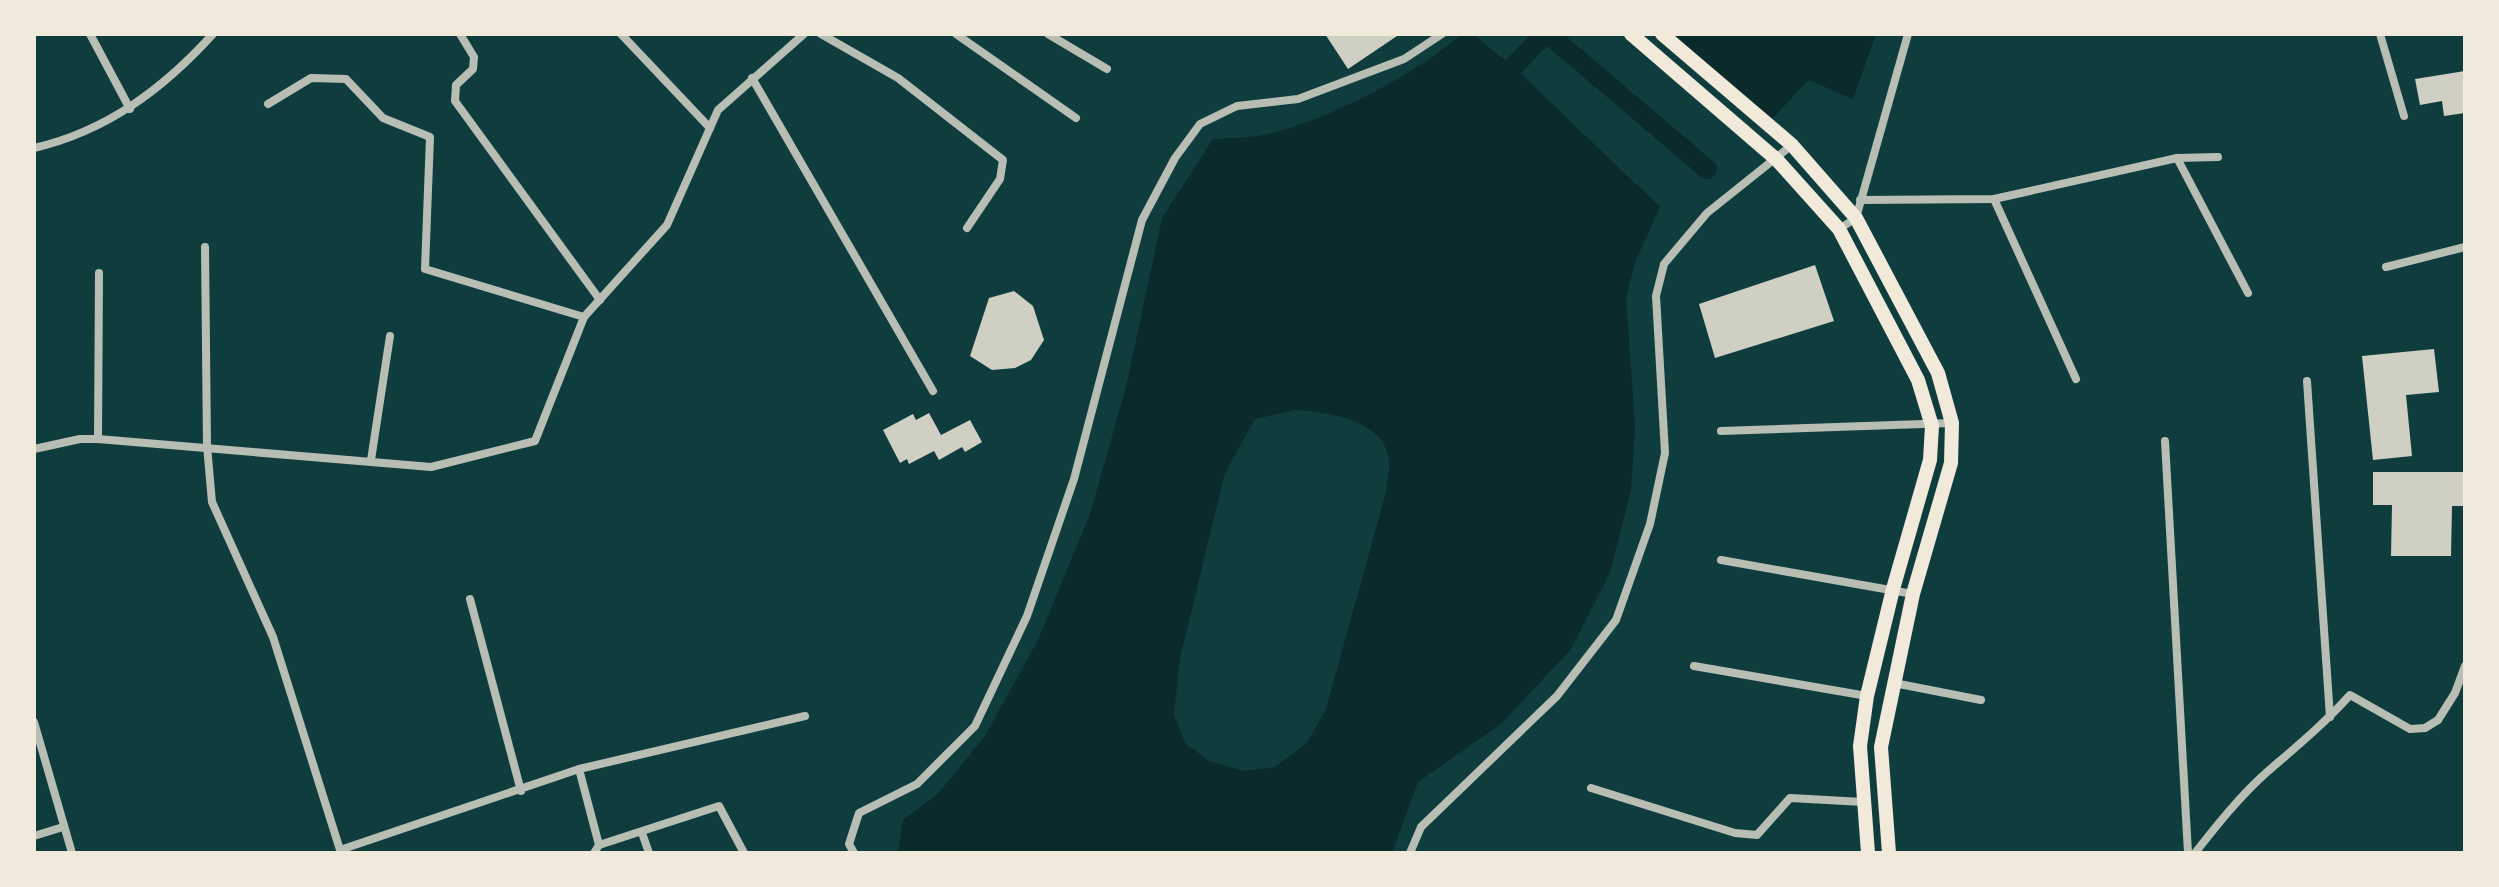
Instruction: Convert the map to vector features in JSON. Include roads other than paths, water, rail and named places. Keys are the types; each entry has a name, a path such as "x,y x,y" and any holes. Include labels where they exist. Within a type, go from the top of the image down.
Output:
{"main road":[{"path":"1631,34 1777,160 1839,229 1918,380 1932,426 1930,460 1893,589 1867,696 1860,746 1868,853"},
{"path":"1662,34 1792,145 1856,218 1938,373 1952,423 1951,463 1913,594 1881,747 1889,853"}],"street":[{"path":"90,34 130,109"},
{"path":"34,148 75,137 130,109 169,78 213,34"},
{"path":"460,34 474,57 473,69 456,85 455,101 600,300"},
{"path":"621,34 710,128"},
{"path":"34,449 80,439 98,439 431,467 535,441 584,317 667,225 718,110 804,34"},
{"path":"821,34 898,78 1003,160 1000,179 967,228"},
{"path":"956,34 1076,118"},
{"path":"1048,34 1107,69"},
{"path":"854,853 849,844 859,813 917,784 975,726 1027,616 1074,479 1142,220 1175,158 1200,124 1237,106 1298,99 1404,59 1442,34"},
{"path":"1839,229 1856,218 1908,34"},
{"path":"2380,34 2404,116"},
{"path":"268,104 311,78 346,79 383,118 430,137 425,269 584,317"},
{"path":"752,78 933,391"},
{"path":"1410,853 1421,827 1557,696 1616,620 1650,524 1665,453 1656,296 1664,264 1707,213 1792,145"},
{"path":"1860,200 1994,199 2177,158 2218,157"},
{"path":"2177,158 2248,293"},
{"path":"1994,199 2076,379"},
{"path":"205,247 207,446 212,502 273,637 340,852 579,769 805,716"},
{"path":"2386,267 2465,247"},
{"path":"98,439 99,273"},
{"path":"371,460 390,336"},
{"path":"2307,381 2330,717"},
{"path":"1721,431 1952,423"},
{"path":"2165,441 2188,853"},
{"path":"1721,560 1913,594"},
{"path":"470,599 521,791"},
{"path":"1694,666 1867,696"},
{"path":"2195,853 2226,814 2265,774 2354,694 2410,729 2425,728 2438,720 2455,693 2465,666"},
{"path":"1894,683 1981,700"},
{"path":"34,722 72,853"},
{"path":"579,769 597,849 719,806 744,853"},
{"path":"1591,788 1735,833 1757,835 1790,798 1863,802"},
{"path":"34,836 63,827"},
{"path":"642,833 649,853"}],"water":[{"path":"1462,34 1473,34 1518,71 1660,207 1636,260 1626,297 1635,428 1631,491 1610,573 1571,649 1501,724 1418,782 1392,853 898,853 903,820 938,794 985,736 1038,640 1090,514 1126,387 1162,218 1213,139 1263,135 1313,120 1368,95","holes":["1295,410 1352,420 1377,435 1385,446 1389,460 1386,492 1326,709 1307,743 1275,767 1243,771 1209,761 1185,743 1174,715 1180,658 1225,473 1255,419"]},
{"path":"1670,34 1876,34 1853,99 1809,80 1770,121"}],"waterway":[{"path":"1513,67 1545,34"},
{"path":"1548,34 1707,169"}]}
